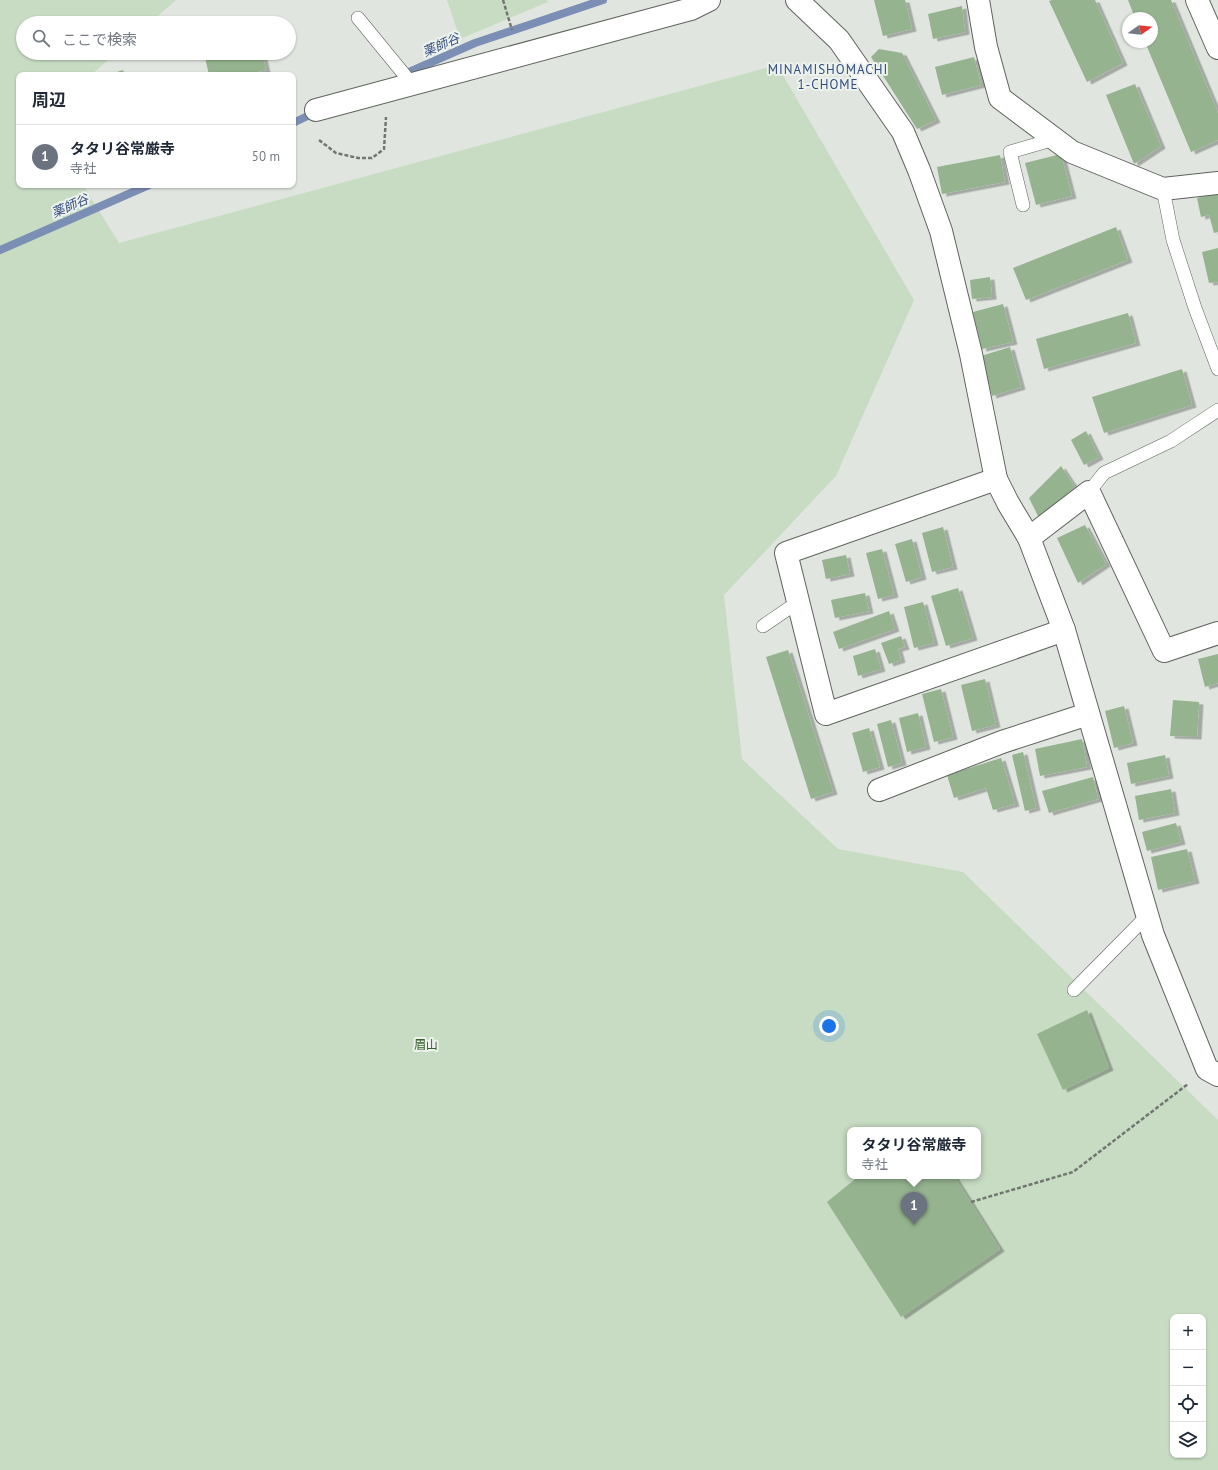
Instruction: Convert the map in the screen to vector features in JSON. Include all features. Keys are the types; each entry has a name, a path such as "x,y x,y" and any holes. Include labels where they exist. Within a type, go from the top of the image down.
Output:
{"street":[{"path":"316,110 691,9 709,0"},
{"path":"797,0 839,40 903,132 919,170 941,231 970,354 996,479 1008,503 1029,538 1064,630 1153,935 1213,1072"},
{"path":"978,0 986,47 1000,98 1055,140 1072,152 1164,189 1218,183"},
{"path":"1197,0 1218,48"},
{"path":"996,479 786,553 826,714 1064,630"},
{"path":"1029,538 1089,492 1164,651 1218,633"},
{"path":"879,790 1002,742 1088,714"}],"lane":[{"path":"358,18 412,84"},
{"path":"1023,205 1010,152 1055,140"},
{"path":"1164,189 1173,240 1195,308 1218,368"},
{"path":"1089,492 1104,473 1171,441 1218,410"},
{"path":"763,626 798,602"},
{"path":"1074,990 1147,916"}],"path":[{"path":"504,0 519,55"},
{"path":"319,140 336,152 358,158 372,158 384,149 387,90"},
{"path":"971,1202 1074,1172 1213,1072"}],"green space":[{"name":"眉山","path":"0,0 176,0 158,16 16,16 16,60 108,60 94,72 16,72 16,188 85,188 119,243 777,65 914,300 836,476 724,595 742,759 838,849 963,872 1218,1120 1218,1470 0,1470"},
{"path":"447,0 547,0 548,2 460,39"}],"building":[{"path":"874,0 905,0 912,29 883,36"},
{"path":"1095,0 1123,63 1087,82 1049,1"},
{"path":"1128,0 1171,0 1218,113 1218,140 1191,152 1148,48 1158,48 1158,12 1133,12"},
{"path":"962,6 965,32 933,39 928,14"},
{"path":"879,49 902,53 936,120 917,129 871,57"},
{"path":"974,57 981,85 942,95 935,67"},
{"path":"206,60 264,60 266,70 258,72 208,72"},
{"path":"1135,84 1161,146 1134,164 1106,95"},
{"path":"1061,154 1072,196 1036,205 1025,163"},
{"path":"1000,155 1005,182 942,194 937,167"},
{"path":"1218,193 1218,232 1214,233 1209,215 1201,217 1197,198"},
{"path":"1116,227 1128,260 1026,300 1013,268"},
{"path":"1218,248 1218,282 1209,283 1202,252"},
{"path":"990,277 992,297 972,299 970,280"},
{"path":"1003,304 1013,342 982,349 973,312"},
{"path":"1128,313 1136,343 1044,369 1036,339"},
{"path":"1010,347 1021,387 992,396 981,356"},
{"path":"1182,369 1192,405 1104,433 1092,397"},
{"path":"1086,431 1099,457 1084,465 1071,440"},
{"path":"1061,466 1075,487 1039,518 1029,498"},
{"path":"1085,525 1106,564 1078,583 1057,538"},
{"path":"943,527 953,567 932,572 922,533"},
{"path":"912,539 922,577 906,582 895,544"},
{"path":"882,549 894,595 878,599 866,553"},
{"path":"846,555 850,574 826,579 822,560"},
{"path":"958,588 973,638 946,646 931,596"},
{"path":"865,593 869,611 835,618 831,600"},
{"path":"923,602 934,643 914,648 904,607"},
{"path":"889,611 895,629 839,649 833,632"},
{"path":"901,636 905,647 898,649 901,660 889,664 881,643"},
{"path":"875,649 881,669 858,676 853,656"},
{"path":"788,650 833,792 811,799 766,657"},
{"path":"1218,654 1218,683 1205,687 1198,659"},
{"path":"985,679 996,725 972,731 961,685"},
{"path":"941,689 953,737 934,742 922,694"},
{"path":"1173,700 1199,702 1197,737 1170,736"},
{"path":"1124,706 1133,743 1114,748 1105,711"},
{"path":"918,713 926,747 907,752 899,718"},
{"path":"891,720 902,763 888,767 877,724"},
{"path":"869,728 880,767 863,772 852,733"},
{"path":"1082,739 1087,767 1040,776 1035,749"},
{"path":"1023,752 1036,808 1025,811 1012,755"},
{"path":"1165,755 1169,776 1131,784 1127,763"},
{"path":"1001,758 1015,804 993,810 986,788 954,798 947,775"},
{"path":"1093,777 1098,799 1049,813 1042,791"},
{"path":"1171,789 1175,813 1139,820 1135,796"},
{"path":"1176,823 1181,842 1147,851 1142,832"},
{"path":"1187,849 1195,881 1158,890 1151,857"},
{"path":"1087,1010 1109,1068 1063,1090 1037,1034"},
{"path":"855,1179 956,1179 1000,1249 901,1317 827,1202"}],"waterway":[{"name":"薬師谷","path":"400,76 475,43 603,0"},
{"name":"薬師谷","path":"296,122 316,112"},
{"name":"薬師谷","path":"0,250 142,188"}],"place":[{"name":"タタリ谷常厳寺","path":"914,1225"}],"district":[{"name":"MINAMISHOMACHI 1-CHOME","path":"828,76"}]}
